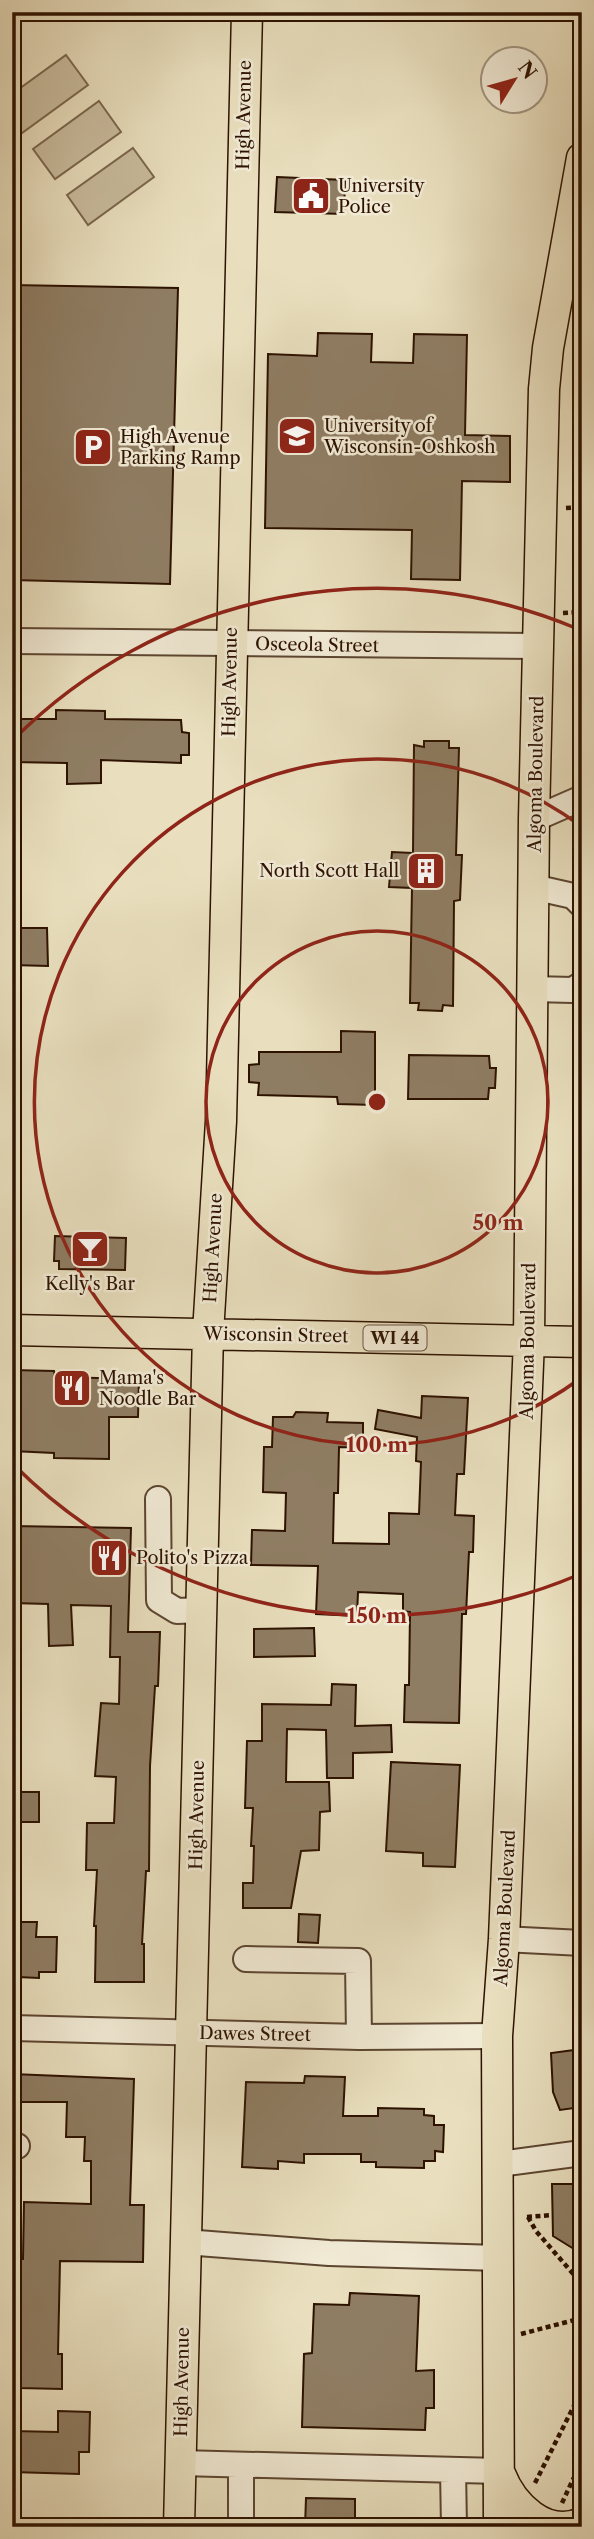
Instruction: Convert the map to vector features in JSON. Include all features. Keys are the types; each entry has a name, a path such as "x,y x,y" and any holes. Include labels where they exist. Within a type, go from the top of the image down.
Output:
{"main road":[{"name":"High Avenue","path":"179,2527 208,1334 220,1121 247,12"},
{"name":"Algoma Boulevard","path":"499,2527 497,2036 505,1939 529,1340 534,819 544,389 548,348 582,158"},
{"name":"Wisconsin Street","path":"12,1330 582,1342"},
{"path":"499,2471 513,2500 528,2516 552,2525 573,2527 571,2515"}],"street":[{"name":"Osceola Street","path":"12,641 538,646"},
{"path":"534,819 582,798"},
{"path":"533,887 573,896 582,905"},
{"path":"532,989 573,990 582,984"},
{"path":"158,1499 159,1600 177,1611 202,1611"},
{"path":"505,1939 582,1943"},
{"path":"246,1959 358,1961 359,2037"},
{"name":"Dawes Street","path":"12,2028 359,2037 497,2036"},
{"path":"499,2164 582,2152"},
{"path":"186,2242 329,2253 499,2258"},
{"path":"180,2463 499,2471"},
{"path":"241,2465 241,2527"},
{"path":"453,2470 454,2527"}],"path":[{"path":"566,508 582,507"},
{"path":"563,613 582,612"},
{"path":"553,2215 525,2217 582,2284"},
{"path":"500,2334 523,2334 582,2318"},
{"path":"530,2492 582,2390"},
{"path":"571,2515 582,2460"}],"shaded area":[{"path":"66,55 88,85 22,133 12,119 12,94"},
{"path":"99,101 121,132 55,179 33,149"},
{"path":"133,148 154,177 88,225 67,195"}],"building":[{"name":"University Police","path":"277,177 345,180 344,214 275,212"},
{"name":"High Avenue Parking Ramp","path":"12,285 178,288 170,584 12,580"},
{"path":"318,333 372,334 371,362 413,363 414,334 467,335 465,435 510,436 510,482 462,481 460,580 411,579 412,530 265,528 268,354 317,356"},
{"path":"56,710 105,711 105,719 181,720 182,732 189,733 189,755 181,755 181,763 101,760 101,783 67,784 67,763 12,762 12,719 56,719"},
{"name":"North Scott Hall","path":"424,741 449,741 449,748 459,748 456,855 462,855 460,900 454,901 453,1006 443,1005 442,1011 418,1010 419,1003 410,1003 412,888 389,887 392,852 413,853 414,745 424,747"},
{"path":"12,928 47,928 48,966 12,965"},
{"path":"341,1031 375,1032 375,1105 338,1104 337,1097 258,1095 259,1083 249,1082 249,1065 259,1064 259,1052 341,1052"},
{"path":"409,1055 489,1056 490,1068 496,1068 495,1088 489,1088 488,1099 408,1099"},
{"name":"Kelly's Bar","path":"55,1236 126,1238 125,1270 59,1269 59,1261 54,1261"},
{"path":"12,1370 54,1371 55,1377 139,1379 138,1417 109,1417 109,1459 54,1458 54,1453 12,1451"},
{"path":"422,1396 468,1398 464,1474 457,1474 455,1515 474,1516 466,1614 462,1614 459,1723 404,1722 405,1685 409,1685 410,1612 403,1611 403,1594 358,1592 357,1616 316,1614 318,1566 251,1565 252,1530 285,1531 286,1493 263,1492 264,1447 272,1447 273,1417 293,1417 296,1412 328,1413 327,1422 363,1423 363,1448 339,1447 338,1493 334,1493 333,1543 389,1544 389,1513 419,1514 421,1462 416,1461 417,1437 375,1429 378,1410 421,1418"},
{"path":"12,1526 131,1528 128,1632 160,1632 150,1766 149,1871 146,1871 142,1944 144,1982 95,1982 97,1870 86,1870 87,1823 114,1823 116,1777 95,1776 101,1703 119,1704 120,1657 110,1657 111,1606 71,1605 73,1645 49,1646 48,1604 12,1603"},
{"path":"314,1628 315,1656 254,1657 254,1629"},
{"path":"332,1684 356,1685 355,1726 391,1725 392,1752 353,1753 353,1778 327,1778 326,1730 287,1729 286,1782 329,1782 330,1811 320,1812 319,1850 301,1851 291,1908 243,1908 243,1883 253,1883 254,1846 251,1846 253,1808 245,1808 247,1741 262,1741 262,1704 331,1705"},
{"path":"391,1762 460,1765 455,1867 423,1866 423,1853 386,1851"},
{"path":"20,1792 39,1792 39,1822 21,1822"},
{"path":"299,1914 320,1915 318,1943 298,1942"},
{"path":"18,1922 37,1922 36,1937 57,1937 56,1972 39,1972 39,1978 17,1977"},
{"path":"582,2049 582,2107 560,2110 553,2092 551,2053"},
{"path":"12,2074 134,2079 130,2205 144,2205 143,2262 60,2261 58,2354 62,2354 62,2389 19,2388 19,2385 12,2385 12,2291 15,2291 16,2259 23,2259 24,2202 91,2204 91,2161 84,2161 85,2137 66,2137 67,2102 12,2102"},
{"path":"305,2076 345,2077 343,2116 378,2116 378,2108 424,2109 424,2115 434,2116 434,2125 444,2125 443,2152 435,2151 435,2161 424,2161 424,2168 376,2167 376,2162 361,2162 361,2154 304,2154 304,2163 278,2161 278,2169 242,2167 246,2082 304,2083"},
{"path":"552,2184 582,2184 582,2254 553,2236"},
{"path":"350,2293 419,2296 416,2371 434,2370 434,2408 426,2408 425,2430 302,2427 304,2354 312,2353 314,2304 349,2305"},
{"path":"58,2411 90,2412 89,2452 79,2452 79,2474 12,2472 12,2431 58,2432"},
{"path":"306,2498 355,2499 355,2527 305,2527"}],"place":[{"name":"University Police","path":"311,196"},
{"name":"University of Wisconsin-Oshkosh","path":"297,436"},
{"name":"High Avenue Parking Ramp","path":"93,447"},
{"name":"North Scott Hall","path":"426,871"},
{"name":"Kelly's Bar","path":"90,1249"},
{"name":"Mama's Noodle Bar","path":"72,1388"},
{"name":"Polito's Pizza","path":"109,1558"}]}
